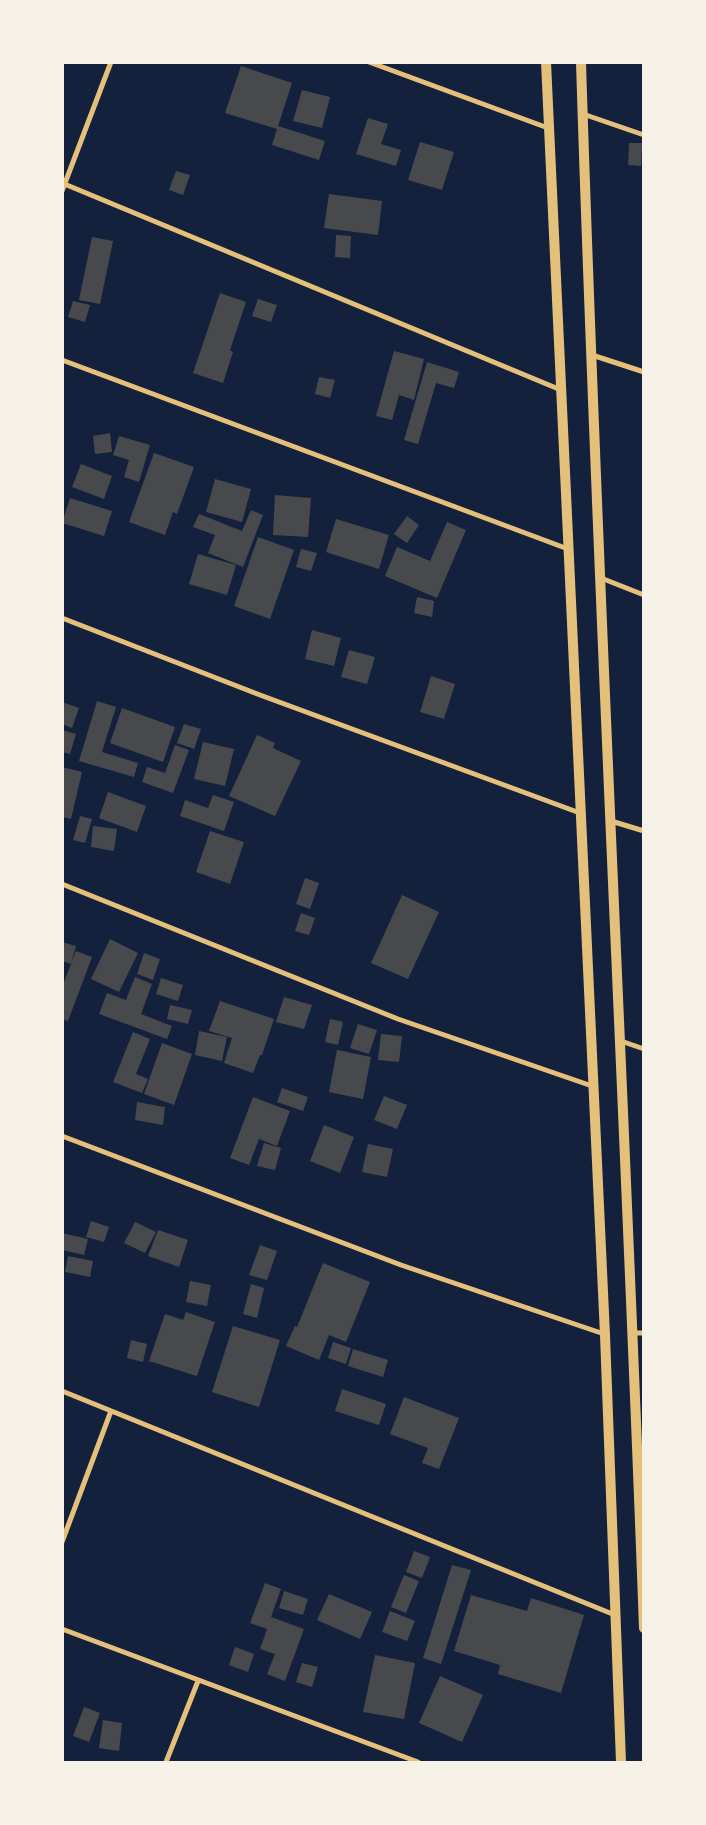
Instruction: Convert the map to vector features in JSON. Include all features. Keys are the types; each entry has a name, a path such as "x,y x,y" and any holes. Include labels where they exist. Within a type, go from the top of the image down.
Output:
{"main road":[{"path":"546,62 605,1335 621,1762"},
{"path":"581,62 604,690 644,1628"}],"street":[{"path":"62,191 111,62"},
{"path":"369,62 548,128"},
{"path":"583,114 644,135"},
{"path":"64,184 561,390"},
{"path":"592,355 644,372"},
{"path":"62,360 569,550"},
{"path":"601,578 644,595"},
{"path":"62,618 260,695 581,813"},
{"path":"611,821 644,831"},
{"path":"62,884 398,1018 592,1086"},
{"path":"620,1041 644,1049"},
{"path":"62,1136 400,1265 605,1335"},
{"path":"631,1333 644,1333"},
{"path":"62,1392 616,1615"},
{"path":"62,1542 111,1411"},
{"path":"62,1629 418,1762"},
{"path":"166,1762 198,1681"}],"building":[{"path":"241,66 292,83 278,126 325,141 319,160 272,145 277,129 225,113"},
{"path":"302,90 330,97 322,128 293,121"},
{"path":"368,118 388,124 381,144 401,150 396,166 356,154"},
{"path":"420,142 454,152 442,190 408,180"},
{"path":"629,143 642,143 641,166 628,165"},
{"path":"176,171 190,175 183,195 169,190"},
{"path":"329,194 382,201 378,235 324,228"},
{"path":"336,235 351,236 350,258 335,257"},
{"path":"92,237 113,241 100,304 79,300"},
{"path":"220,293 246,302 230,350 233,352 223,383 193,373"},
{"path":"258,299 277,305 271,322 252,316"},
{"path":"73,301 90,305 85,322 68,317"},
{"path":"394,351 424,359 414,400 399,395 392,420 376,416"},
{"path":"427,362 459,372 454,388 436,383 418,444 404,440"},
{"path":"319,377 335,380 330,398 315,394"},
{"path":"110,433 112,452 95,454 93,436"},
{"path":"119,436 150,445 139,482 124,477 129,460 113,455"},
{"path":"154,453 194,467 177,514 173,512 165,535 129,522"},
{"path":"81,464 112,476 104,499 72,487"},
{"path":"215,479 251,489 242,522 206,512"},
{"path":"275,495 311,498 308,537 273,535"},
{"path":"70,498 112,511 104,536 62,523"},
{"path":"251,510 263,515 243,567 208,553 215,535 193,527 199,514 242,531"},
{"path":"407,516 419,525 407,543 394,534"},
{"path":"336,519 389,535 379,569 326,552"},
{"path":"447,522 466,530 437,598 385,576 397,547 430,561"},
{"path":"258,537 294,550 270,619 234,606"},
{"path":"301,549 317,553 311,571 296,567"},
{"path":"198,554 236,565 227,595 189,584"},
{"path":"417,597 434,601 432,617 414,613"},
{"path":"312,630 341,638 334,666 305,659"},
{"path":"349,650 375,657 367,684 341,677"},
{"path":"431,676 455,684 444,719 420,712"},
{"path":"97,701 116,707 102,752 138,763 134,777 79,761"},
{"path":"62,702 79,708 72,728 62,724"},
{"path":"122,708 175,727 163,762 110,743"},
{"path":"184,724 201,729 194,749 177,743"},
{"path":"62,730 76,734 70,754 62,752"},
{"path":"257,735 275,743 273,748 301,761 275,816 229,796"},
{"path":"203,742 234,749 225,786 194,779"},
{"path":"175,745 189,750 173,793 142,782 147,767 165,773"},
{"path":"62,767 82,772 71,819 62,817"},
{"path":"108,792 146,806 137,832 99,818"},
{"path":"213,795 234,802 224,831 180,816 185,800 208,808"},
{"path":"80,816 92,819 85,843 73,840"},
{"path":"93,826 117,829 114,851 91,847"},
{"path":"210,831 244,842 230,884 196,872"},
{"path":"305,878 319,883 310,909 296,904"},
{"path":"402,895 439,912 408,979 371,963"},
{"path":"301,913 315,918 309,935 295,931"},
{"path":"110,939 138,953 119,992 91,979"},
{"path":"62,942 76,946 71,964 62,961"},
{"path":"76,951 92,957 68,1021 62,1019 62,987"},
{"path":"144,953 160,959 153,980 137,974"},
{"path":"135,977 152,984 141,1014 172,1026 167,1039 99,1014 107,993 126,1000"},
{"path":"161,978 183,985 178,1001 156,994"},
{"path":"284,997 312,1005 304,1029 276,1022"},
{"path":"220,1001 274,1019 262,1055 260,1055 253,1073 224,1063 232,1038 209,1031"},
{"path":"170,1005 192,1010 188,1024 167,1019"},
{"path":"330,1019 343,1022 338,1045 325,1042"},
{"path":"358,1024 377,1030 369,1054 350,1048"},
{"path":"199,1031 227,1037 222,1061 195,1055"},
{"path":"133,1032 150,1039 136,1074 148,1079 142,1093 113,1082"},
{"path":"381,1034 402,1036 399,1062 378,1060"},
{"path":"162,1043 192,1054 174,1105 144,1094"},
{"path":"337,1050 371,1057 363,1099 329,1092"},
{"path":"282,1088 308,1097 303,1111 277,1102"},
{"path":"384,1096 407,1105 397,1129 374,1120"},
{"path":"253,1097 290,1111 277,1146 259,1139 249,1165 230,1158"},
{"path":"137,1102 165,1107 163,1125 135,1120"},
{"path":"324,1125 354,1137 340,1173 310,1161"},
{"path":"264,1143 281,1148 275,1170 257,1166"},
{"path":"368,1144 393,1149 387,1177 362,1172"},
{"path":"91,1221 109,1227 104,1242 86,1237"},
{"path":"135,1222 156,1232 145,1253 124,1243"},
{"path":"158,1230 188,1240 179,1267 148,1256"},
{"path":"62,1233 88,1239 84,1255 62,1250"},
{"path":"260,1245 277,1251 267,1280 249,1275"},
{"path":"68,1256 93,1261 90,1277 65,1272"},
{"path":"323,1263 370,1282 346,1342 329,1335 319,1360 286,1346 295,1326 297,1327"},
{"path":"190,1281 211,1285 207,1306 186,1302"},
{"path":"251,1284 264,1288 257,1318 243,1314"},
{"path":"186,1312 215,1322 197,1376 149,1361 165,1314 183,1320"},
{"path":"233,1326 280,1340 259,1407 212,1392"},
{"path":"131,1340 147,1344 143,1362 127,1358"},
{"path":"333,1342 351,1348 346,1364 328,1358"},
{"path":"353,1349 388,1360 383,1377 348,1366"},
{"path":"342,1389 386,1404 379,1425 335,1411"},
{"path":"404,1397 459,1418 439,1469 422,1463 428,1448 390,1434"},
{"path":"414,1551 430,1557 422,1578 406,1572"},
{"path":"452,1565 471,1570 441,1664 423,1658"},
{"path":"404,1575 419,1581 406,1613 391,1607"},
{"path":"265,1583 281,1589 271,1617 304,1629 285,1681 267,1674 275,1654 260,1649 267,1629 250,1623"},
{"path":"284,1591 308,1599 303,1615 279,1608"},
{"path":"329,1594 372,1612 360,1639 317,1620"},
{"path":"471,1595 527,1611 531,1598 584,1615 561,1693 498,1674 500,1665 454,1651"},
{"path":"390,1611 415,1621 407,1641 382,1632"},
{"path":"235,1647 254,1654 248,1672 229,1665"},
{"path":"375,1655 415,1663 404,1719 363,1712"},
{"path":"302,1663 318,1667 312,1687 296,1682"},
{"path":"440,1676 483,1695 462,1742 419,1723"},
{"path":"84,1707 100,1713 89,1742 73,1736"},
{"path":"103,1720 122,1723 119,1751 99,1748"}]}
